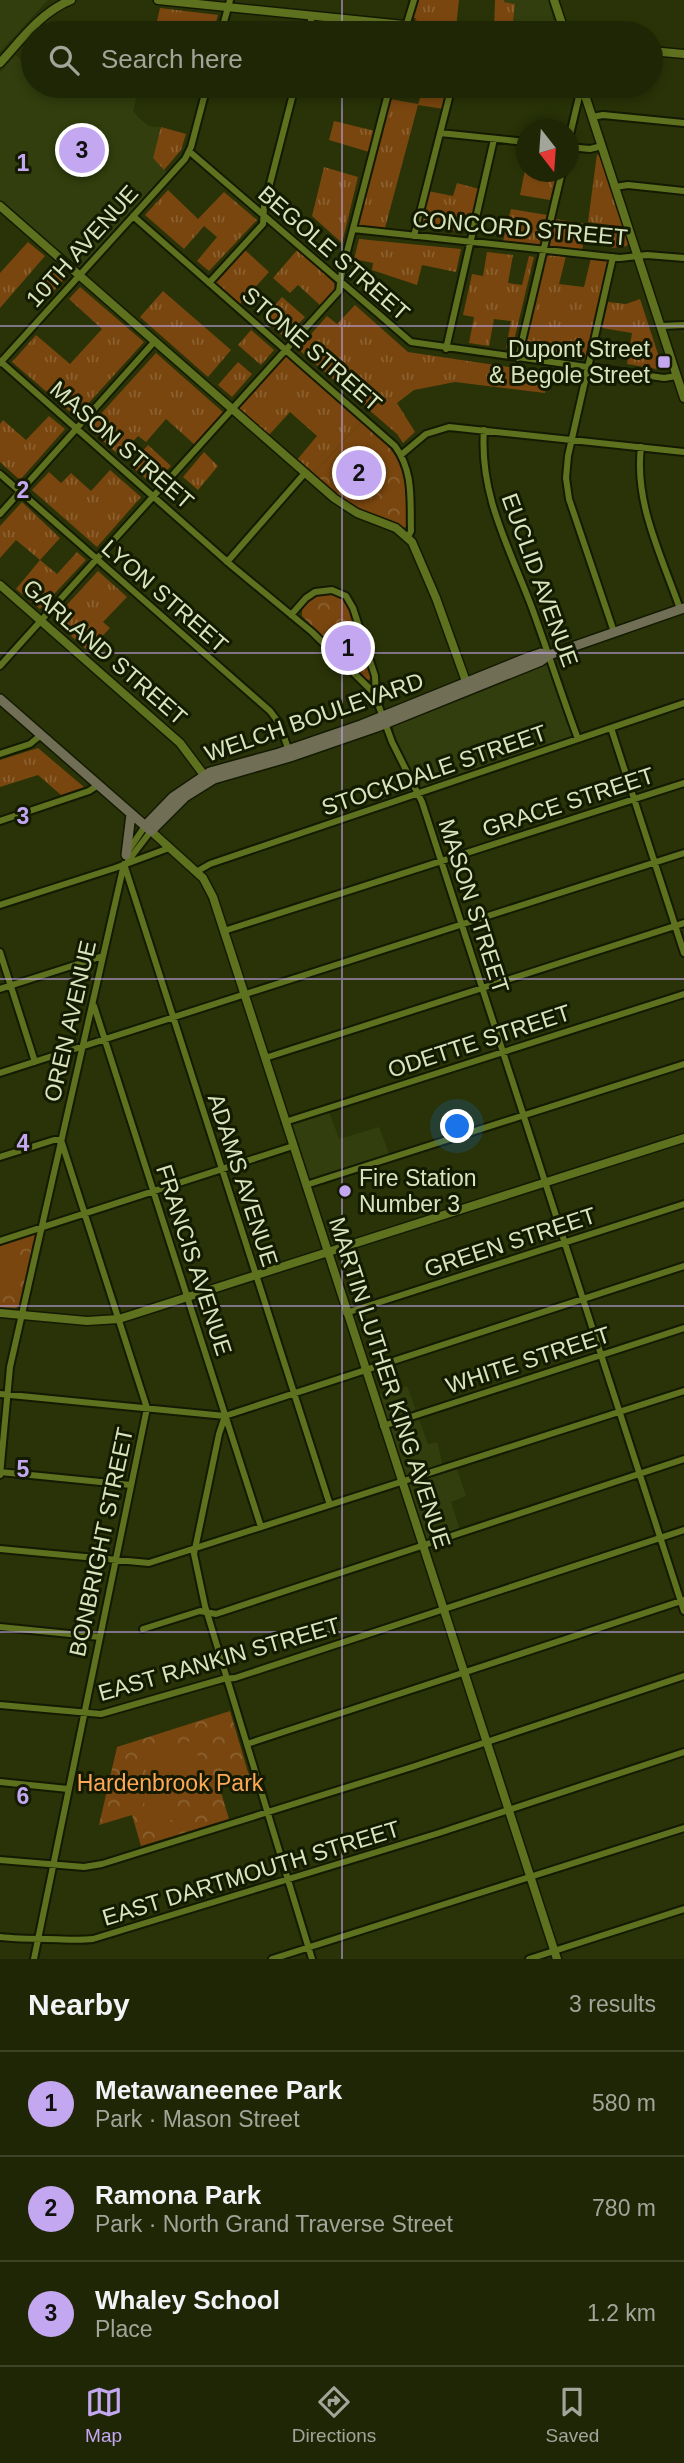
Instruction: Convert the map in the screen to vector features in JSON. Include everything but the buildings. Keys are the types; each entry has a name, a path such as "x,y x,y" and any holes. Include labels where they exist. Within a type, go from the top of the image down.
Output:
{"main road":[{"name":"WELCH BOULEVARD","path":"148,829 206,778 232,772 384,720 468,686 543,660 549,654 682,609"},
{"name":"MARTIN LUTHER KING AVENUE","path":"0,699 148,829"},
{"path":"125,859 131,814"}],"street":[{"path":"158,0 229,4 348,21"},
{"path":"407,21 414,0"},
{"path":"554,0 561,21"},
{"path":"39,21 65,1"},
{"path":"224,21 229,4"},
{"path":"311,21 312,16"},
{"path":"0,63 21,40"},
{"path":"663,52 684,54"},
{"path":"190,152 204,98"},
{"path":"209,283 262,226 292,98"},
{"path":"0,666 340,291 387,98"},
{"path":"414,236 449,98"},
{"path":"575,119 579,98"},
{"path":"586,98 684,396"},
{"path":"592,117 603,115 684,124"},
{"path":"440,133 516,141"},
{"path":"446,349 494,139"},
{"path":"579,147 593,149 602,146"},
{"name":"BEGOLE STREET","path":"190,152 407,340 418,345 446,349 665,378 677,376"},
{"name":"10TH AVENUE","path":"0,362 190,152"},
{"path":"518,358 560,182"},
{"path":"615,187 628,185 684,191"},
{"path":"1,209 305,473 350,509 391,525 408,537 421,559 468,686"},
{"name":"STONE STREET","path":"133,216 384,436 401,455 411,488 411,531 408,537"},
{"name":"CONCORD STREET","path":"353,229 613,257 684,258"},
{"path":"613,257 566,470 568,494 614,632"},
{"path":"661,326 684,325"},
{"path":"0,514 155,341"},
{"name":"MASON STREET","path":"0,362 227,562 312,632 376,695 396,752 419,793 684,1611"},
{"path":"401,455 420,438 435,430 449,427 684,452"},
{"name":"EUCLID AVENUE","path":"484,430 486,479 494,515 549,654 578,739"},
{"path":"641,447 639,477 643,499 682,609"},
{"path":"227,562 305,473"},
{"name":"LYON STREET","path":"0,474 270,711 279,723 289,753"},
{"name":"GARLAND STREET","path":"0,585 180,743 206,778"},
{"path":"291,615 315,592 332,590 346,596 353,608 375,676 376,695"},
{"name":"STOCKDALE STREET","path":"196,872 206,865 684,703"},
{"path":"611,728 684,953"},
{"path":"0,754 30,744 41,735"},
{"name":"GRACE STREET","path":"223,931 684,783"},
{"path":"0,821 89,791 98,785"},
{"name":"MARTIN LUTHER KING AVENUE","path":"148,829 196,872 209,889 556,1955"},
{"name":"OREN AVENUE","path":"0,1473 4,1395 40,1227 125,859 148,829"},
{"path":"0,905 125,859 169,848"},
{"path":"0,1073 684,853"},
{"name":"ADAMS AVENUE","path":"125,859 173,1018 330,1505"},
{"path":"265,1058 684,923"},
{"path":"0,952 35,1062"},
{"path":"0,989 103,957"},
{"name":"ODETTE STREET","path":"285,1122 684,994"},
{"name":"FRANCIS AVENUE","path":"93,1004 261,1527"},
{"path":"306,1185 684,1064"},
{"path":"0,1313 87,1321 119,1319 684,1138"},
{"path":"0,1157 61,1140"},
{"name":"BONBRIGHT STREET","path":"34,1959 147,1408 61,1140"},
{"path":"0,1241 293,1146"},
{"name":"GREEN STREET","path":"346,1313 684,1204"},
{"path":"4,1395 225,1416 684,1266"},
{"name":"WHITE STREET","path":"383,1426 684,1328"},
{"path":"0,1549 149,1563 684,1391"},
{"path":"225,1416 194,1555 208,1613 312,1959"},
{"path":"143,1629 200,1611 216,1614 684,1460"},
{"path":"0,1473 131,1485"},
{"name":"EAST RANKIN STREET","path":"0,1705 102,1714 228,1677 235,1678 684,1530"},
{"path":"247,1744 682,1601"},
{"path":"0,1627 100,1637"},
{"path":"0,1860 53,1866 85,1867 102,1864 684,1676"},
{"name":"EAST DARTMOUTH STREET","path":"0,1937 76,1941 93,1939 288,1880 684,1752"},
{"path":"0,1782 68,1789"},
{"path":"272,1959 684,1828"},
{"path":"529,1959 556,1955 684,1909"}],"shaded area":[{"path":"0,0 48,0 29,21 21,21 21,29 0,52"},
{"path":"548,0 554,21 513,21 515,4 504,2"},
{"path":"16,55 21,60 21,98 137,98 133,111 149,126 161,127 153,158 168,173 79,268 0,200 0,72"},
{"path":"544,663 550,667 571,737 421,787 403,758 394,733 394,724"},
{"path":"329,1111 339,1139 379,1127 390,1156 310,1180 292,1124"},
{"path":"407,1386 428,1444 437,1442 444,1469 456,1466 466,1496 451,1502 460,1530 427,1540 377,1395"}],"green space":[{"path":"417,0 459,0 457,21 415,21 416,18 411,18"},
{"path":"495,0 515,4 513,21 494,21"},
{"path":"160,8 218,15 216,21 157,21"},
{"path":"420,98 446,98 444,109 418,105 385,228 358,225 390,99 418,104"},
{"path":"334,121 375,131 369,152 329,140"},
{"path":"161,127 186,134 181,150 164,170 153,158"},
{"path":"597,154 627,246 612,248 615,226 588,222"},
{"path":"324,167 358,177 342,243 312,216"},
{"path":"523,182 554,182 550,200 520,195"},
{"path":"457,183 479,189 469,232 419,227 428,191 453,196"},
{"path":"168,190 198,219 224,192 257,220 209,271 197,261 217,237 204,226 184,249 145,215"},
{"path":"511,209 547,215 540,245 503,241"},
{"path":"555,219 586,224 582,251 550,246"},
{"path":"359,239 461,249 456,272 422,265 417,285 372,270 373,263 354,259"},
{"path":"28,242 45,256 0,308 0,273"},
{"path":"298,249 334,283 335,290 321,306 298,285 290,293 273,278"},
{"path":"245,250 269,272 240,304 215,282"},
{"path":"487,252 513,255 508,283 522,285 529,256 534,257 512,349 506,348 511,321 494,319 489,346 469,343 474,317 463,315 472,274 483,276"},
{"path":"546,254 566,256 559,284 584,287 591,258 608,260 586,359 523,350"},
{"path":"55,264 68,275 47,298 35,287"},
{"path":"80,287 144,342 76,417 12,362 36,335 70,364 102,329 69,299"},
{"path":"163,291 231,350 208,377 140,317"},
{"path":"282,297 305,317 285,338 263,319"},
{"path":"640,299 661,363 656,369 627,364 632,333 602,328 608,302 626,304"},
{"path":"355,305 408,352 548,373 545,393 455,382 414,390 397,403 415,432 403,443 397,434 298,349 327,316 337,324"},
{"path":"251,330 274,350 261,365 238,345"},
{"path":"156,353 224,413 195,445 166,419 146,442 138,436 120,456 88,428"},
{"path":"286,354 362,421 312,475 296,461 317,436 290,412 268,436 238,408"},
{"path":"238,362 252,374 232,397 218,385"},
{"path":"49,416 65,429 20,480 0,462 0,424 3,420 26,440"},
{"path":"362,421 387,445 400,465 406,488 405,528 358,510 341,500 312,475"},
{"path":"148,445 171,466 153,485 130,465"},
{"path":"204,452 218,466 198,490 183,477"},
{"path":"110,470 141,497 97,547 32,490 49,472 61,483 71,473 91,491"},
{"path":"22,502 60,538 40,560 16,540 0,558 0,526"},
{"path":"77,552 86,560 40,609 16,589 40,560 57,574"},
{"path":"98,571 127,597 103,622 110,628 88,651 53,620"},
{"path":"328,592 342,595 349,602 372,675 369,680 363,679 302,616 302,610 309,599"},
{"path":"38,748 84,787 61,795 38,775 0,787 0,760"},
{"path":"34,1234 36,1236 19,1306 0,1307 0,1245"},
{"path":"9,1250 15,1253 19,1287 9,1293 0,1292 0,1253"},
{"name":"Hardenbrook Park","path":"230,1711 250,1779 220,1789 229,1819 141,1846 132,1815 99,1825 117,1747"},
{"path":"191,1741 194,1743 209,1794 186,1796 166,1791 157,1785 145,1768 141,1756"},
{"path":"152,1796 170,1802 178,1818 149,1824 143,1798"}],"place":[{"name":"Whaley School","path":"82,150"},
{"name":"Dupont Street & Begole Street","path":"664,362"},
{"name":"Ramona Park","path":"359,473"},
{"name":"Metawaneenee Park","path":"348,648"},
{"name":"Fire Station Number 3","path":"345,1191"}]}
